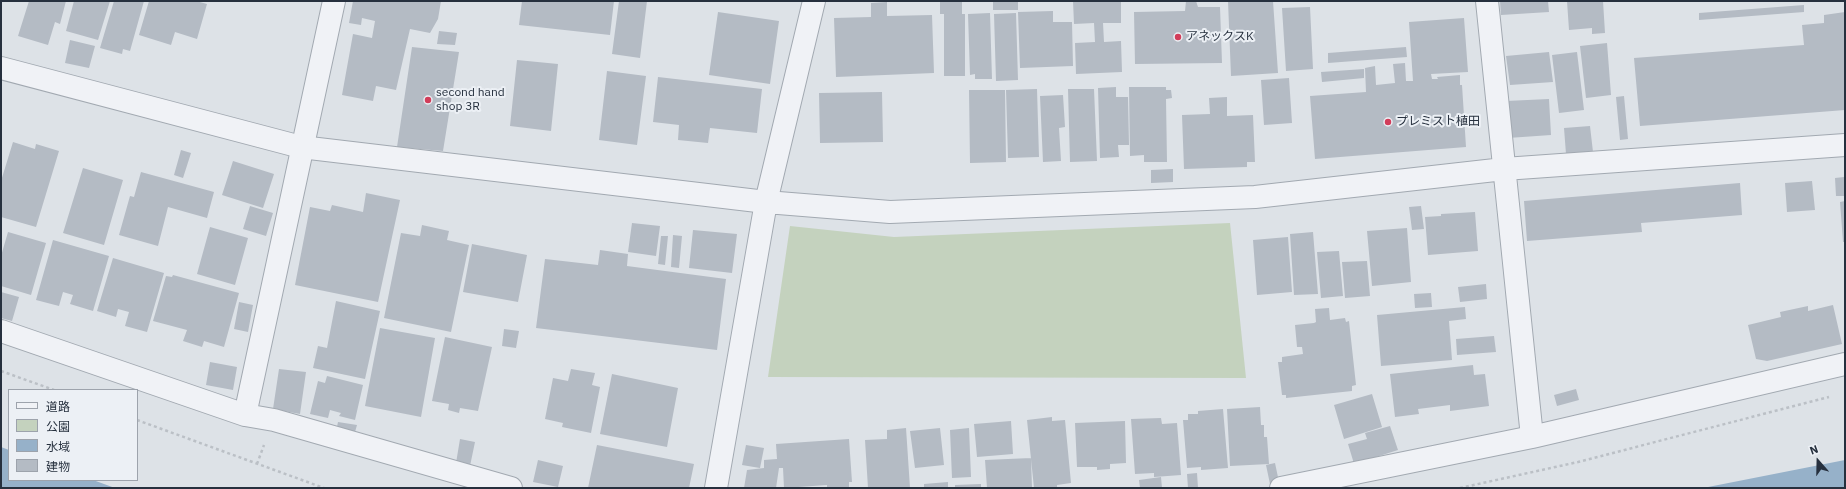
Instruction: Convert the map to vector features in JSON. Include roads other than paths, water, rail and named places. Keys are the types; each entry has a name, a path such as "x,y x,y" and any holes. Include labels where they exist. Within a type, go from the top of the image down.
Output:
{"street":[{"path":"245,415 301,147 334,1"},
{"path":"716,488 766,202 814,1"},
{"path":"1487,1 1532,438"},
{"path":"1,68 301,147 766,202 890,212 1255,197 1504,169 1845,145"},
{"path":"1,331 245,415 274,420 511,488"},
{"path":"1282,488 1532,438 1845,364"}],"water":[{"path":"1,447 8,450 8,481 96,481 115,488 1,488"},
{"path":"1845,460 1845,488 1703,488"}],"place":[{"name":"アネックスK","path":"1178,37"},
{"name":"second hand shop 3R","path":"428,100"},
{"name":"プレミスト植田","path":"1388,122"}]}
